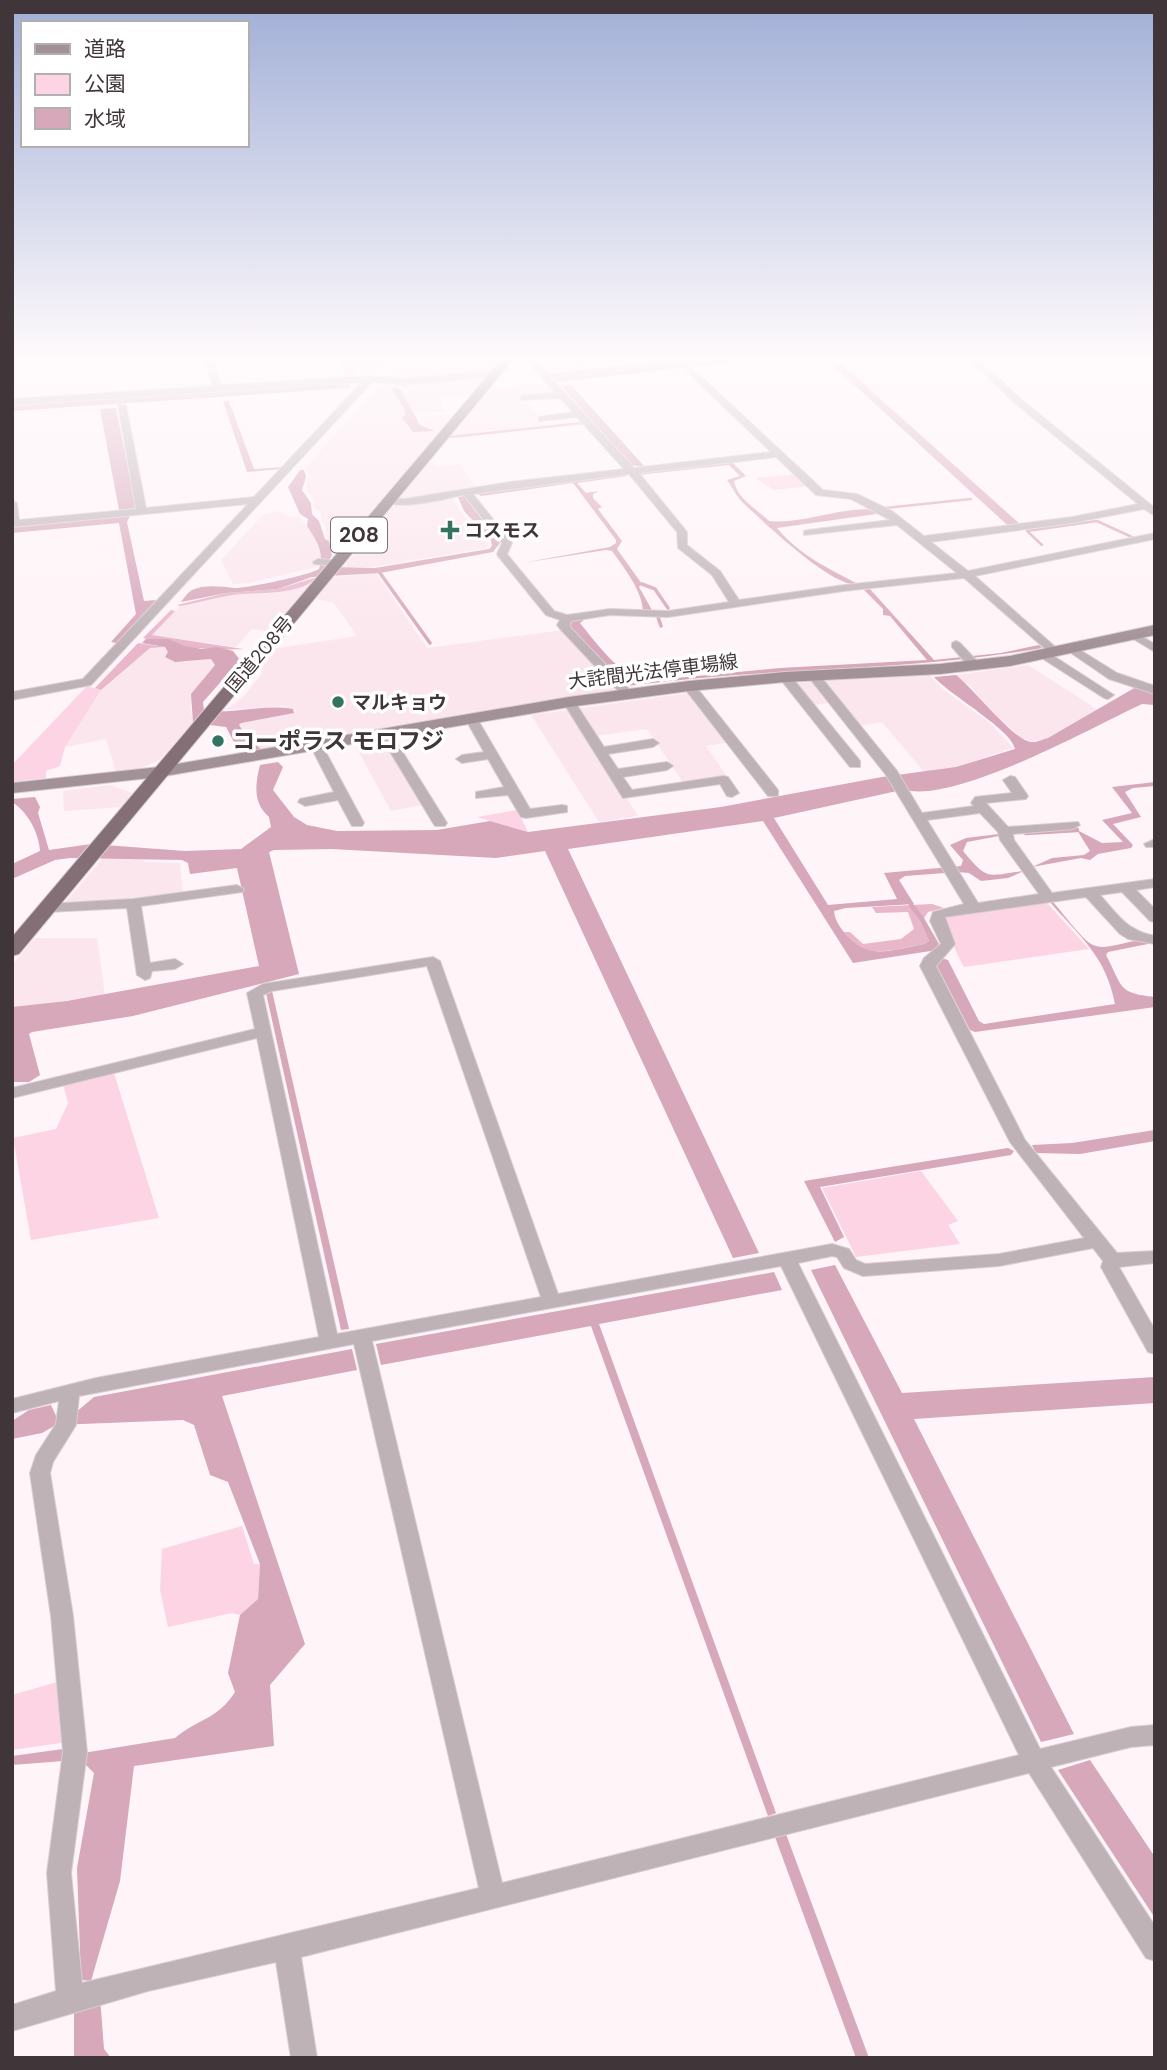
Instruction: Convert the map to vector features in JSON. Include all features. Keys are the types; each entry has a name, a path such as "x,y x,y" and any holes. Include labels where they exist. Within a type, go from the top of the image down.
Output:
{"highway":[{"name":"国道208号","path":"12,950 212,710 327,563 425,457"}],"main road":[{"name":"大詫間光法停車場線","path":"12,788 159,772 569,702 688,686 1049,654 1155,630"}],"street":[{"path":"131,457 142,511"},
{"path":"12,696 86,682 298,457"},
{"path":"617,457 682,532 682,546 716,573 736,604"},
{"path":"387,501 404,502 756,457"},
{"path":"782,457 820,493 852,496 888,513 965,575 1049,654 1108,695"},
{"path":"1087,457 1152,509"},
{"path":"467,492 507,543 502,554 550,613 566,618 610,612 668,614 844,588 965,575 1155,536"},
{"path":"12,503 13,524 257,500"},
{"path":"921,540 1152,509"},
{"path":"807,533 900,522"},
{"path":"566,618 563,625 566,629 628,694"},
{"path":"1134,635 1155,649"},
{"path":"956,645 970,661"},
{"path":"1072,649 1113,676 1153,690"},
{"path":"813,675 899,784 973,907"},
{"path":"785,677 855,764"},
{"path":"688,686 773,793"},
{"path":"569,702 628,795 723,780 732,793"},
{"path":"472,720 526,814 562,809"},
{"path":"386,735 440,823"},
{"path":"600,751 653,743"},
{"path":"317,747 358,823"},
{"path":"462,759 492,755"},
{"path":"614,774 667,766"},
{"path":"1010,780 1021,796 980,800 978,803 1005,831 1007,840 1048,897"},
{"path":"481,795 513,790"},
{"path":"304,802 342,795"},
{"path":"919,817 983,809"},
{"path":"1005,831 1073,825"},
{"path":"1112,1260 1018,1142 928,966 929,961 948,944 937,921 938,915 973,907 1155,884"},
{"path":"1126,888 1155,918"},
{"path":"47,908 134,903 237,889"},
{"path":"1090,892 1133,936 1155,940"},
{"path":"134,903 145,972 175,964"},
{"path":"330,1343 255,993 268,987 433,961 552,1302"},
{"path":"12,1093 264,1031"},
{"path":"80,1995 58,1873 76,1757 62,1616 40,1473 43,1461 68,1410 96,1385 840,1251 850,1264 863,1270 999,1260 1099,1241"},
{"path":"1112,1260 1155,1257"},
{"path":"787,1259 1034,1761 1155,1949"},
{"path":"1112,1260 1110,1267 1155,1348"},
{"path":"362,1337 493,1896"},
{"path":"12,1406 68,1410"},
{"path":"12,2018 80,1995 185,1967 287,1948 1131,1737 1155,1735"},
{"path":"287,1948 304,2058"}],"shaded area":[{"path":"315,457 419,457 339,552 329,549 325,523 320,512 315,509 315,502 306,488 309,474 306,467"},
{"path":"431,461 436,467 460,464 476,489 443,496 397,500"},
{"path":"452,497 488,545 485,548 372,567 343,568 395,504"},
{"path":"280,511 289,517 298,516 307,526 318,543 322,558 320,566 250,583 233,584 221,560 264,514"},
{"path":"376,573 427,648 564,630 619,689 259,750 230,723 297,711 283,706 226,710 244,696 262,673 261,667 257,667 272,649 357,636 334,603 316,599 334,577"},
{"path":"317,577 310,583 290,590 233,595 177,605 226,593 278,589"},
{"path":"311,584 271,632 252,629 236,647 151,635 180,606 233,595 267,594"},
{"path":"171,610 175,611 152,635 243,649 192,648 171,640 143,638"},
{"path":"138,643 165,647 150,648 101,690 95,688"},
{"path":"165,647 168,652 185,662 211,659 215,665 203,678 190,706 193,723 159,760 139,769 116,772 106,739 65,747 101,690 150,648"},
{"path":"1028,665 1098,710 1048,738 1032,742 1021,737 994,714 972,688 956,675"},
{"path":"930,675 941,688 990,723 1013,748 956,767 924,772 882,722 858,726 839,702 812,705 794,683"},
{"path":"690,693 731,742 706,746 728,778 685,785 647,729 588,737 638,816 599,822 531,715"},
{"path":"392,740 432,803 391,811 356,747"},
{"path":"110,785 132,793 121,807 64,811 63,791"},
{"path":"102,859 180,863 183,893 63,905"},
{"path":"932,904 944,908 928,912 924,918 919,919 929,941 924,944 889,951 870,951 855,946 844,932 850,932 863,944 901,939 914,929 908,912 876,913 872,907"},
{"path":"35,938 97,938 105,996 12,1008 12,965"}],"green space":[{"path":"796,474 810,486 773,490 756,478"},
{"path":"87,686 101,690 65,747 60,766 46,771 46,778 12,782 12,765"},
{"path":"517,810 528,832 477,817"},
{"path":"1046,902 1089,949 964,967 943,920 955,912"},
{"path":"113,1070 159,1218 31,1240 13,1138 56,1129 68,1103 63,1084"},
{"path":"921,1171 958,1221 948,1225 960,1244 856,1257 822,1188"},
{"path":"242,1526 254,1564 260,1564 258,1599 240,1615 232,1613 168,1627 160,1590 162,1549"},
{"path":"64,1680 68,1742 12,1750 12,1695"}],"water":[{"path":"109,457 126,457 136,508 119,510"},
{"path":"242,457 249,457 254,469 284,467 281,469 247,472"},
{"path":"623,457 636,457 645,467 630,465"},
{"path":"932,457 945,457 1021,525 1009,526"},
{"path":"732,462 746,476 734,481 739,493 769,521 799,520 860,509 883,513 777,528 804,553 858,584 847,583 816,565 743,503 727,480 740,476 729,465 639,475 637,473"},
{"path":"300,470 304,470 306,477 302,490 311,503 312,514 319,521 325,539 329,541 332,556 324,565 327,567 375,568 489,549 492,546 491,540 464,511 458,497 464,496 500,543 493,552 380,573 312,577 278,589 226,593 181,602 189,592 197,588 252,586 319,569 319,546 307,526 308,519 300,514 288,487"},
{"path":"625,474 627,476 577,483 586,493 599,491 593,494 593,498 602,507 598,509 622,541 617,549 642,584 639,587 652,610 657,612 643,611 636,587 612,551 522,563 610,547 616,543 573,483 481,496 476,493"},
{"path":"131,514 127,522 144,601 156,600 117,643 111,642 136,614 119,523 12,533 12,526"},
{"path":"870,589 934,660 1001,653 1039,645 1042,648 990,656 887,666 731,675 627,686 569,625 573,619 588,617 580,623 601,649 618,666 646,681 780,668 927,660 890,616 883,615 883,609 864,590"},
{"path":"146,639 169,639 185,646 202,649 217,647 233,651 240,660 203,702 204,711 282,708 293,709 294,713 241,723 239,725 247,737 262,750 249,752 234,742 226,727 193,723 191,694 215,665 211,659 175,662 165,657 168,652 165,647 142,643"},
{"path":"956,675 1014,733 1031,742 1048,738 1136,687 1155,692 1155,705 1142,704 1027,760 962,784 934,790 910,791 907,787 896,788 897,791 774,818 828,905 897,899 884,873 961,866 963,860 950,845 966,838 999,834 967,842 963,851 989,874 1024,871 1008,878 981,881 969,873 958,872 905,876 899,880 914,904 834,911 838,924 852,941 861,947 879,951 929,941 919,919 924,918 939,944 937,950 853,963 763,821 568,849 759,1253 733,1258 545,851 496,858 332,849 269,852 299,974 133,1016 32,1032 29,1034 40,1075 29,1082 12,1082 12,1007 67,1001 259,966 237,868 190,874 188,863 182,860 70,858 55,860 12,879 12,864 40,851 32,824 12,799 35,797 40,807 38,813 49,850 91,844 185,851 241,849 271,827 269,817 258,800 257,780 260,765 278,762 283,767 273,790 294,817 307,825 337,831 437,830 490,821 528,832 721,807 882,777 956,767 1015,749 1003,732 934,677"},
{"path":"1155,782 1155,786 1133,788 1125,792 1141,817 1113,824 1133,845 1131,848 1098,854 1090,860 1081,858 1032,867 1052,858 1084,855 1090,851 1077,830 1102,843 1123,842 1102,820 1132,813 1112,787"},
{"path":"1050,902 1053,902 1091,944 1106,947 1138,941 1153,943 1108,952 1106,955 1123,986 1134,993 1155,997 1155,1007 975,1032 970,1030 937,966 941,958 948,960 979,1021 984,1024 1115,1004 1111,987 1098,960"},
{"path":"272,991 349,1329 341,1330 266,993"},
{"path":"1155,1130 1155,1141 1080,1154 1036,1153 1032,1145 1072,1143"},
{"path":"1008,1148 1014,1151 1011,1155 820,1187 844,1237 835,1242 804,1181"},
{"path":"835,1265 902,1393 1155,1377 1155,1403 914,1419 1074,1734 1041,1742 811,1270"},
{"path":"774,1272 782,1290 599,1324 776,1813 768,1816 591,1326 381,1365 376,1344"},
{"path":"352,1349 357,1370 222,1396 305,1644 270,1685 274,1746 134,1766 120,1881 91,1981 81,1980 77,1868 94,1773 83,1762 83,1753 175,1738 214,1714 228,1701 235,1692 228,1673 240,1615 258,1599 260,1564 228,1482 210,1475 194,1425 183,1420 56,1425 42,1433 12,1439 12,1421 29,1410 51,1405 56,1416 75,1413 94,1397"},
{"path":"63,1749 63,1761 12,1765 12,1756"},
{"path":"1090,1760 1155,1857 1155,1918 1058,1770"},
{"path":"786,1834 869,2058 856,2058 775,1837"},
{"path":"100,1997 104,2049 111,2058 74,2058 74,2009"}],"waterway":[{"path":"885,508 971,499"},
{"path":"1042,545 1027,531 1097,521 1134,538"},
{"path":"380,573 430,643"},
{"path":"642,584 655,589 668,608"},
{"path":"658,617 661,626"},
{"path":"1026,833 1077,830"},
{"path":"911,905 922,919"}],"place":[{"name":"コスモス","path":"450,530"},
{"name":"マルキョウ","path":"338,702"},
{"name":"コーポラス モロフジ","path":"218,741"}]}
